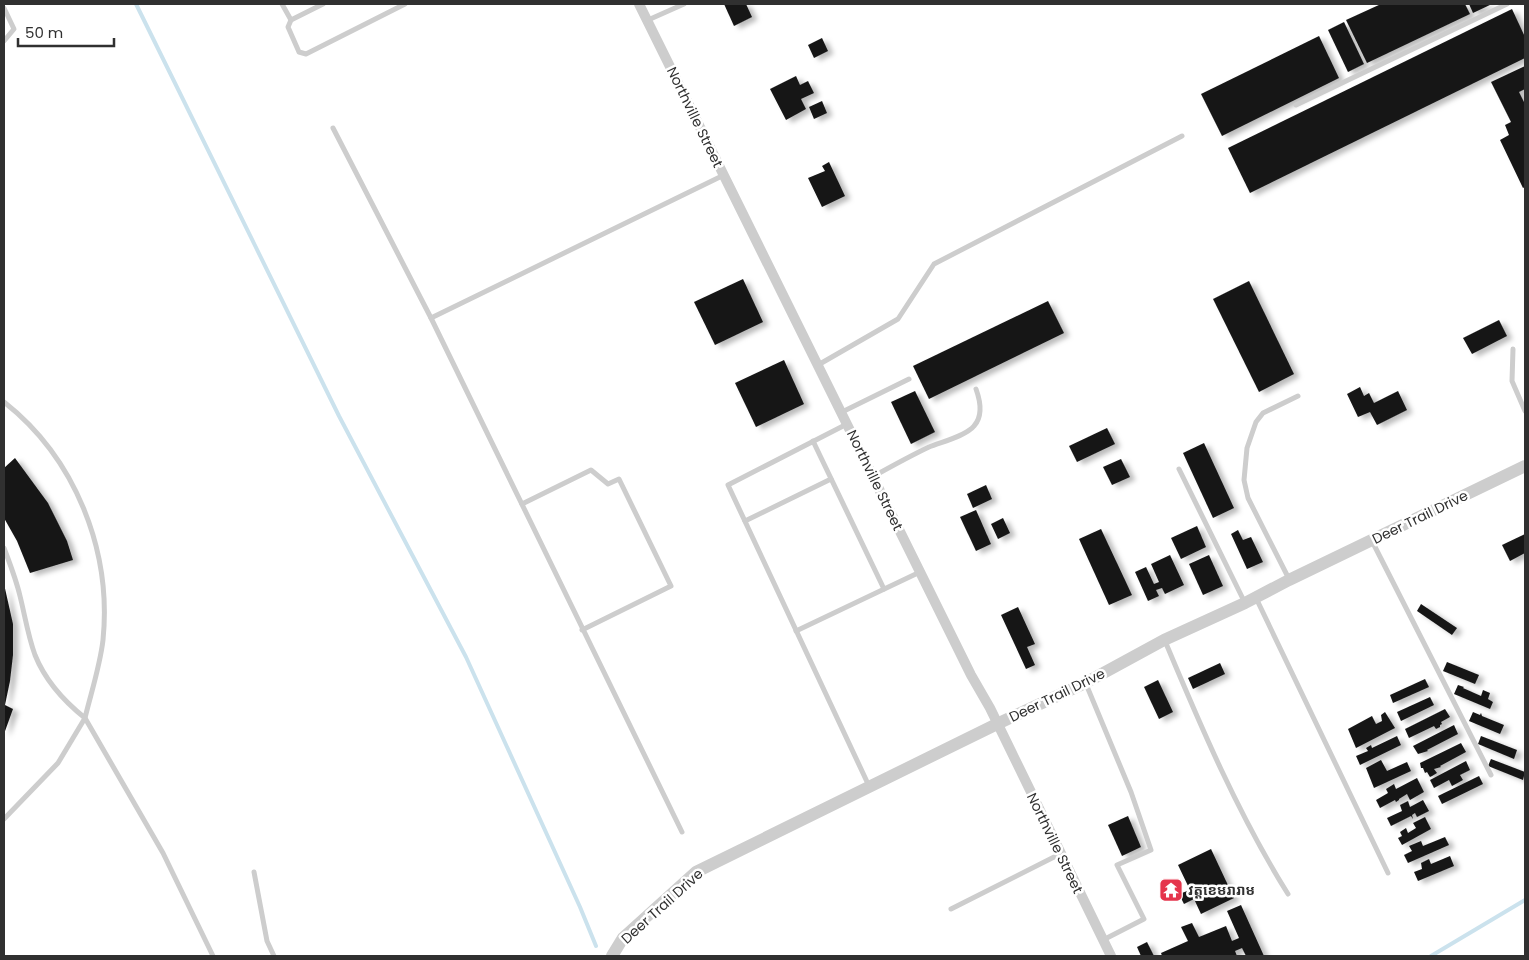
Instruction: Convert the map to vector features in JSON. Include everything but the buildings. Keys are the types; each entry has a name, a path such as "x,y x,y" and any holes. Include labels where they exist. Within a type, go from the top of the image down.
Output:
{"street":[{"name":"Northville Street","path":"639,4 1111,956"},
{"name":"Deer Trail Drive","path":"612,956 623,938 696,872 997,724 1085,683 1164,640 1251,601 1289,580 1525,466"}],"lane":[{"path":"282,4 291,20"},
{"path":"323,4 291,20 288,27 299,52 306,54 405,4"},
{"path":"648,20 684,4"},
{"path":"1296,105 1507,4"},
{"path":"4,8 14,29 4,41"},
{"path":"333,128 431,318 682,832"},
{"path":"818,364 898,319 934,264 1182,136"},
{"path":"431,318 724,175"},
{"path":"1514,349 1512,381 1525,412"},
{"path":"842,412 909,379"},
{"path":"874,476 930,447 967,432 975,425 980,413 976,389"},
{"path":"1289,580 1248,498 1244,480 1247,448 1256,422 1263,412 1298,396"},
{"path":"4,402 22,417 50,450 75,489 87,515 98,553 104,602 103,642 85,718 58,763 4,818"},
{"path":"848,424 728,485 870,787"},
{"path":"813,442 884,589"},
{"path":"1179,469 1251,601 1388,873"},
{"path":"522,504 591,470 608,484 619,479 671,586 582,630"},
{"path":"745,521 831,479"},
{"path":"1372,541 1492,775"},
{"path":"4,548 20,596 24,619 36,657 58,692 85,718 164,853 213,956"},
{"path":"796,631 921,571"},
{"path":"1164,640 1215,758 1273,870 1288,894"},
{"path":"1085,683 1131,792 1151,850 1117,865 1144,919 1103,940"},
{"path":"951,909 1060,854"},
{"path":"254,872 267,941 274,956"}],"waterway":[{"path":"136,4 339,416 466,657 596,946"},
{"path":"1431,956 1525,900"}],"place":[{"name":"វត្តខេមរារាម","path":"1171,890"}]}
